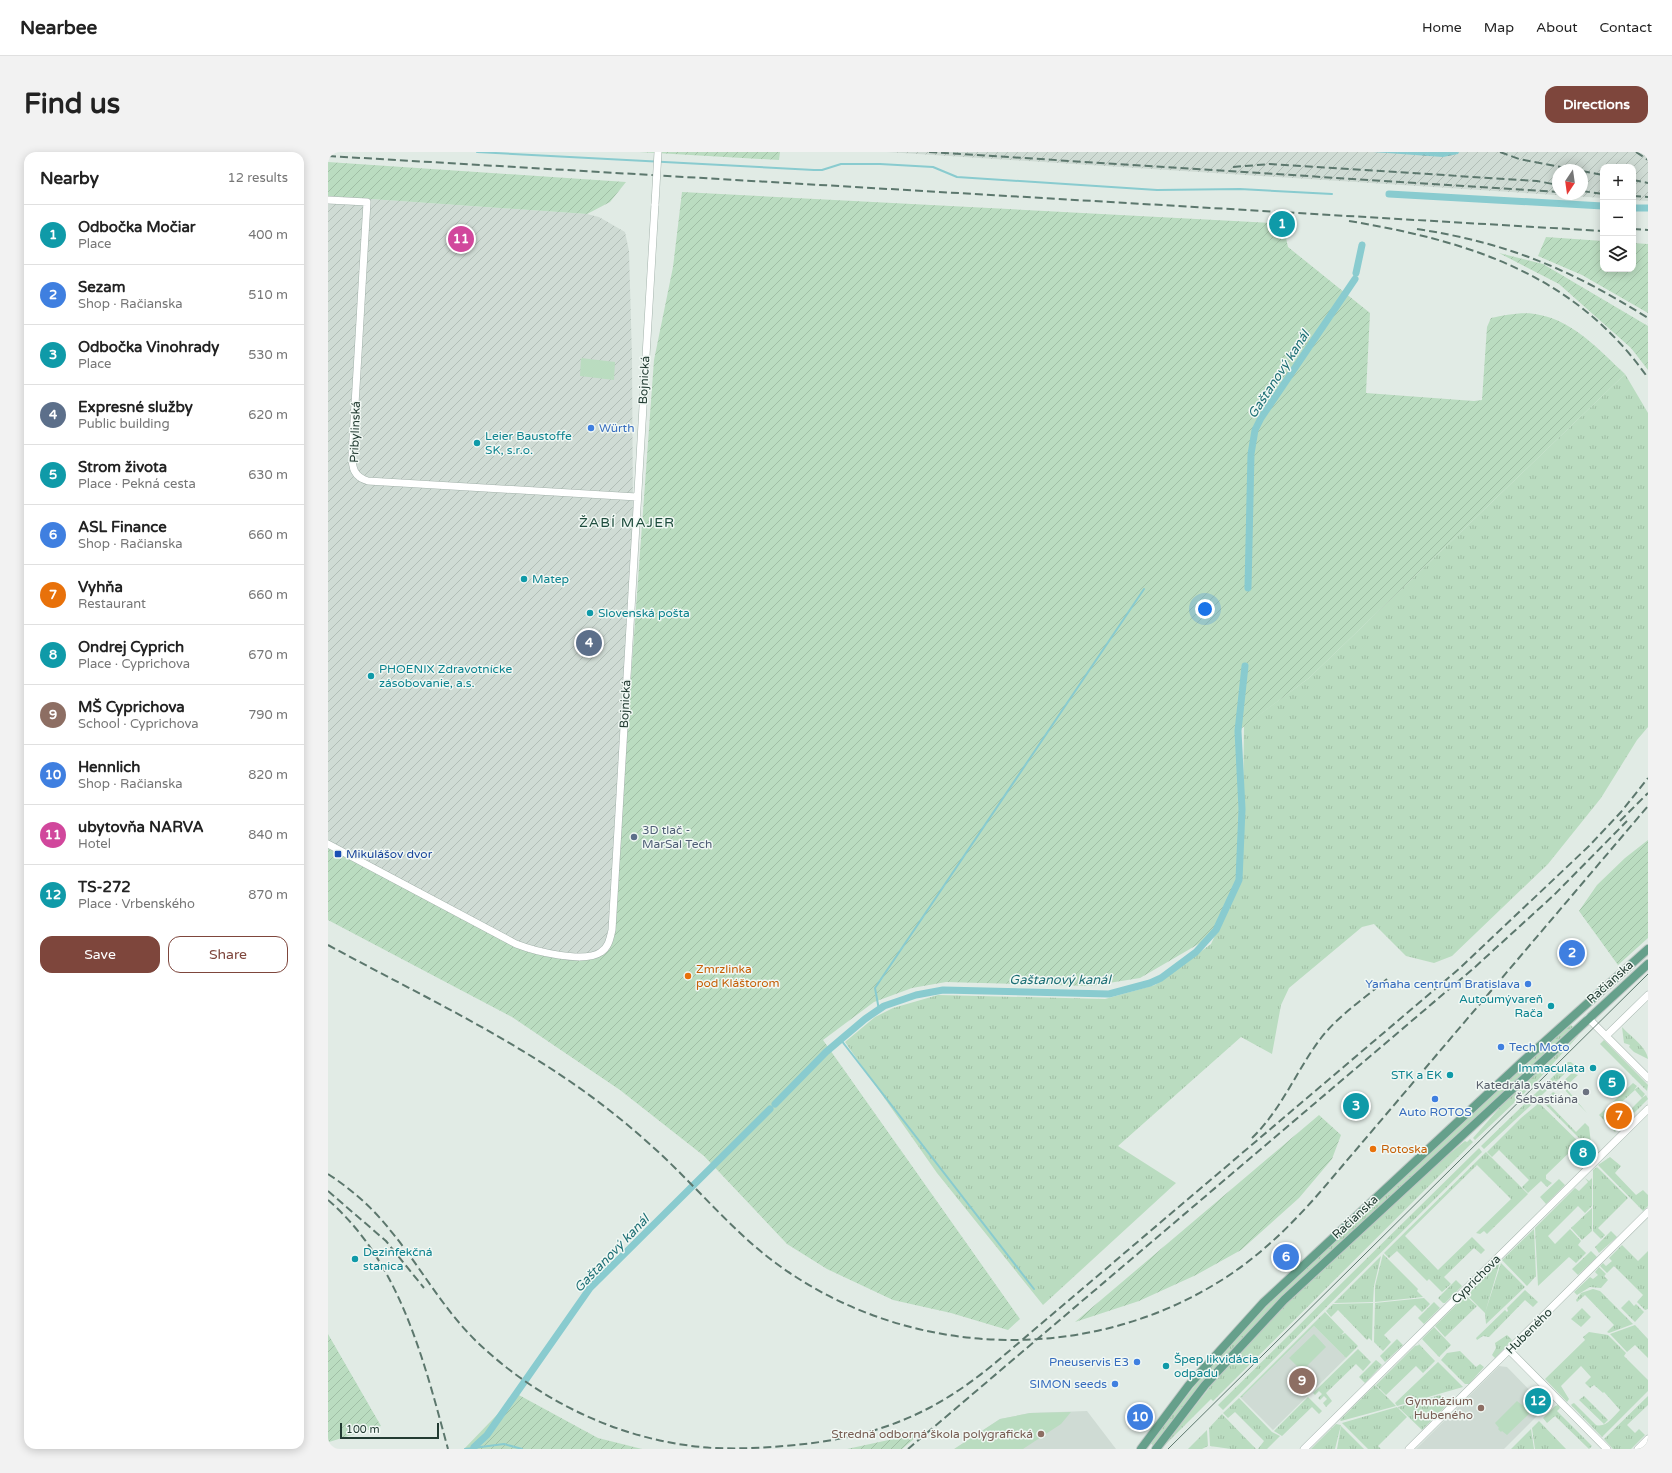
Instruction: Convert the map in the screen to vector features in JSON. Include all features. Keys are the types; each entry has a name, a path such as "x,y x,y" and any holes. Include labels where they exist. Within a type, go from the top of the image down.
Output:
{"main road":[{"name":"Račianska","path":"1141,1449 1194,1379 1263,1303 1594,996 1648,949"},
{"name":"Račianska","path":"1156,1449 1212,1378 1284,1300 1648,964"},
{"name":"Račianska","path":"1588,1018 1594,996"},
{"name":"Račianska","path":"1569,1020 1588,1018"}],"street":[{"name":"Bojnická","path":"328,844 516,944 545,953 568,956 592,955 603,950 610,941 612,930 658,152"},
{"name":"Pribylinská","path":"328,200 367,202 352,455 352,465 356,475 368,481 637,497"},
{"path":"1606,1036 1648,994"},
{"path":"1588,1018 1648,1078"},
{"name":"Cyprichova","path":"1304,1449 1648,1109"},
{"name":"Hubeného","path":"1409,1449 1648,1212"},
{"path":"1509,1350 1607,1449"},
{"path":"1638,1449 1648,1439"}],"shaded area":[{"path":"887,152 1648,152 1648,201 1636,200 1636,164 1600,164 1600,198 1588,197 1588,164 1552,164 1552,195"},
{"path":"328,196 587,214 599,217 625,232 629,251 632,357 633,524 612,938 595,956 530,951 328,846"},
{"path":"1314,1326 1346,1358 1273,1430 1241,1398"},
{"path":"1499,1366 1507,1367 1546,1407 1504,1449 1416,1449"},
{"name":"Stredná odborná škola polygrafická","path":"1087,1411 1116,1449 955,1449 1000,1419 1030,1413"}],"green space":[{"path":"639,152 780,152 779,160"},
{"path":"328,162 626,182 610,202 587,214 328,196"},
{"path":"682,192 1274,223 1273,236 1286,238 1288,247 1370,313 1366,393 1474,401 1482,400 1487,327 1491,318 1522,313 1540,315 1565,324 1586,338 1625,374 1309,678 1238,731 1242,809 1239,880 1214,935 1140,978 1090,986 946,982 912,988 874,1002 823,1040 1020,1319 1008,1330 951,1313 893,1300 827,1269 787,1244 704,1156 620,1090 512,1017 328,920 328,846 530,951 595,956 612,938 654,360 673,267"},
{"path":"1546,237 1600,241 1600,272 1636,272 1636,243 1648,244 1648,313 1582,275 1538,256"},
{"path":"1499,253 1543,264 1648,326 1648,370 1631,348 1559,284"},
{"path":"581,358 615,362 614,380 580,376"},
{"path":"1625,374 1648,413 1648,727 1637,740 1601,798 1548,864 1452,956 1434,963 1406,956 1374,924 1362,927 1289,988 1281,1005 1272,1054 1241,1037 1118,1146 1176,1183 1043,1305 937,1173 845,1042 875,1017 893,1008 938,995 1105,999 1155,985 1211,944 1242,879 1244,726 1309,678"},
{"path":"1648,840 1648,938 1618,965 1579,911 1597,885 1625,858"},
{"path":"1571,1025 1573,1027 1277,1301 1212,1372 1154,1446 1150,1443 1208,1369 1274,1298 1552,1040"},
{"path":"1622,1027 1641,1046 1648,1059 1634,1052 1629,1047 1630,1045 1624,1043"},
{"path":"1579,1035 1537,1081 1475,1140 1473,1138 1510,1096"},
{"path":"1604,1040 1648,1085 1647,1091 1600,1044"},
{"path":"1568,1062 1571,1062 1574,1065 1484,1149 1481,1146"},
{"path":"1572,1073 1578,1075 1565,1087 1587,1113 1561,1086 1556,1088"},
{"path":"1633,1083 1637,1086 1634,1090 1638,1087 1645,1094 1642,1098 1635,1090 1615,1108 1615,1110 1604,1118 1609,1126 1599,1115"},
{"path":"1553,1092 1557,1094 1548,1103 1576,1132 1585,1123 1589,1127 1592,1151 1543,1102"},
{"path":"1646,1095 1648,1099 1634,1113 1631,1109"},
{"path":"1539,1103 1587,1150 1584,1153 1576,1146 1546,1175 1546,1179 1552,1183 1547,1187 1541,1181 1528,1193 1522,1187 1529,1180 1499,1150 1492,1157 1487,1152 1521,1118"},
{"path":"1319,1115 1341,1135 1332,1159 1299,1198 1241,1250 1196,1275 1139,1301 1075,1322"},
{"path":"1615,1125 1618,1128 1615,1132 1610,1127"},
{"path":"1470,1139 1473,1142 1213,1401 1211,1399 1161,1449 1221,1373 1279,1309 1432,1168 1465,1141 1467,1142"},
{"path":"1479,1148 1482,1152 1223,1410 1218,1405"},
{"path":"1486,1152 1528,1194 1487,1234 1484,1231 1480,1234 1476,1233 1511,1199 1477,1165 1405,1236 1438,1270 1472,1237 1485,1250 1481,1254 1474,1248 1444,1277 1451,1284 1442,1292 1429,1279 1427,1281 1397,1251 1389,1258 1384,1253"},
{"path":"1610,1157 1621,1166 1615,1173 1636,1195 1643,1190 1648,1195 1648,1206 1643,1211 1598,1165"},
{"path":"1597,1167 1628,1198 1598,1228 1605,1235 1601,1239 1593,1231 1593,1170"},
{"path":"1585,1178 1589,1181 1592,1178 1592,1206 1585,1213 1578,1206 1548,1236 1555,1244 1570,1229 1581,1241 1578,1245 1586,1253 1576,1263 1569,1257 1538,1286 1535,1228 1575,1188 1579,1191 1588,1182"},
{"path":"1559,1179 1565,1185 1546,1204 1540,1197"},
{"path":"1592,1208 1592,1231 1582,1240 1571,1228"},
{"path":"1534,1229 1536,1276 1527,1286 1502,1260"},
{"path":"1611,1231 1617,1237 1599,1253 1595,1247"},
{"path":"1622,1245 1638,1261 1648,1251 1648,1309 1645,1310 1637,1302 1643,1295 1614,1266 1607,1273 1600,1266 1603,1263 1606,1266 1612,1261 1609,1258"},
{"path":"1591,1251 1597,1257 1578,1275 1572,1269"},
{"path":"1383,1254 1418,1289 1417,1291 1423,1297 1375,1302 1375,1286"},
{"path":"1381,1256 1374,1286 1373,1302 1334,1303"},
{"path":"1500,1262 1485,1313 1467,1295"},
{"path":"1501,1263 1525,1287 1486,1324 1485,1313"},
{"path":"1599,1267 1606,1274 1604,1276 1608,1280 1601,1288 1590,1287 1577,1295 1574,1292 1590,1277 1593,1279 1598,1275 1595,1272"},
{"path":"1456,1280 1462,1286 1445,1303 1443,1303 1438,1298"},
{"path":"1593,1289 1600,1291 1633,1324 1609,1333 1607,1332 1614,1325 1585,1295 1577,1302 1576,1300 1581,1293"},
{"path":"1525,1290 1538,1302 1533,1307 1525,1300 1489,1337 1483,1336 1477,1340 1476,1338 1505,1310 1507,1312 1508,1311 1507,1308"},
{"path":"1466,1296 1477,1306 1445,1337 1435,1326 1463,1298 1465,1299"},
{"path":"1424,1298 1430,1304 1422,1312 1415,1305 1384,1335 1391,1342 1383,1351 1374,1342 1375,1303"},
{"path":"1629,1300 1634,1306 1636,1304 1644,1312 1635,1322 1621,1308"},
{"path":"1434,1302 1440,1308 1424,1324 1418,1318"},
{"path":"1373,1303 1372,1341 1369,1338 1367,1340 1338,1310 1331,1317 1326,1311 1333,1304"},
{"path":"1582,1308 1591,1317 1581,1327 1571,1319"},
{"path":"1325,1312 1344,1332 1341,1335 1345,1333 1358,1346 1346,1358 1314,1326 1241,1398 1240,1397"},
{"path":"1635,1325 1648,1339 1648,1358 1635,1345 1627,1352 1610,1334"},
{"path":"1434,1327 1451,1345 1439,1357 1422,1339"},
{"path":"1589,1332 1608,1335 1626,1353 1624,1356 1648,1380 1648,1391 1602,1437 1571,1405 1574,1403 1596,1425 1600,1426 1609,1421 1620,1410 1604,1392 1603,1393 1594,1385 1590,1388 1585,1383 1591,1377 1581,1366 1561,1386 1569,1399 1567,1402 1545,1379 1585,1340 1583,1337"},
{"path":"328,1334 381,1426 329,1442 328,1441"},
{"path":"1314,1334 1326,1347 1302,1371 1289,1358"},
{"path":"1507,1335 1512,1340 1495,1358 1492,1355 1496,1348 1495,1343"},
{"path":"1397,1339 1403,1345 1385,1362 1380,1356"},
{"path":"1418,1343 1435,1361 1423,1373 1416,1366 1386,1395 1376,1385 1415,1346 1419,1345"},
{"path":"1358,1349 1371,1362 1363,1371 1356,1364 1326,1393 1332,1401 1326,1407 1323,1403 1327,1399 1324,1396 1320,1400 1318,1398 1322,1394 1319,1391 1315,1395 1313,1393"},
{"path":"1460,1351 1476,1367 1480,1364 1484,1367 1469,1384 1465,1384 1441,1360 1447,1353"},
{"path":"1376,1360 1382,1365 1365,1383 1359,1377"},
{"path":"1438,1362 1463,1387 1397,1406 1395,1403"},
{"path":"1375,1385 1396,1406 1341,1421 1340,1420"},
{"path":"1535,1388 1538,1391 1541,1388 1550,1397 1545,1400 1547,1402 1550,1398 1553,1400 1546,1407 1531,1392"},
{"path":"517,1394 598,1438 642,1449 464,1449"},
{"path":"1440,1395 1448,1404 1422,1430 1398,1407"},
{"path":"1584,1396 1608,1420 1604,1424 1579,1400"},
{"path":"1648,1396 1648,1405 1627,1425 1635,1433 1639,1429 1645,1435 1631,1449 1613,1449 1604,1439"},
{"path":"1308,1397 1322,1411 1319,1414 1312,1407 1282,1436 1274,1431"},
{"path":"1239,1398 1272,1432 1280,1436 1267,1449 1258,1449 1264,1441 1235,1412 1228,1418 1223,1413"},
{"path":"1517,1401 1522,1405 1524,1404 1530,1413 1507,1435 1498,1429 1499,1428 1495,1423"},
{"path":"1558,1405 1560,1408 1557,1411 1592,1446 1589,1449 1555,1416 1547,1423 1543,1418 1555,1406"},
{"path":"1397,1407 1407,1417 1378,1446 1381,1449 1368,1449 1342,1423"},
{"path":"1071,1412 1061,1424 1023,1449 954,1449 1000,1419 1030,1413"},
{"path":"1222,1414 1256,1449 1231,1449 1210,1446 1209,1428"},
{"path":"1539,1421 1566,1449 1535,1449 1532,1428"},
{"path":"1336,1424 1341,1425 1335,1449 1311,1449"},
{"path":"1341,1426 1364,1449 1337,1449"},
{"path":"1531,1429 1534,1449 1511,1449"},
{"path":"1207,1430 1208,1446 1202,1449 1188,1449"},
{"path":"921,1433 902,1449 847,1449"}],"water":[{"path":"1373,152 1459,152 1458,154 1443,157"}],"waterway":[{"path":"477,152 814,170 822,170 841,164 880,164 933,167 957,177 1157,190 1240,189 1332,194"},
{"name":"Gaštanový kanál","path":"1389,194 1600,206"},
{"name":"Gaštanový kanál","path":"1636,208 1648,208"},
{"name":"Gaštanový kanál","path":"1356,273 1362,245"},
{"name":"Gaštanový kanál","path":"1248,588 1251,454 1255,430 1261,418 1355,279"},
{"path":"879,1010 875,988 1144,589"},
{"name":"Gaštanový kanál","path":"775,1104 826,1052 865,1019 884,1006 916,995 943,990 1109,994 1150,983 1161,978 1196,952 1216,930 1239,880 1242,809 1238,731 1245,666"},
{"path":"841,1040 1034,1289"},
{"name":"Gaštanový kanál","path":"474,1447 487,1435 590,1288 770,1109"},
{"path":"465,1449 504,1444 522,1449"}],"tram line":[{"path":"1168,1449 1648,974"}],"railway":[{"path":"929,152 1552,192"},
{"path":"1500,152 1519,159 1552,165"},
{"path":"1636,152 1648,160"},
{"path":"328,156 1600,231"},
{"path":"1233,167 1270,164 1537,181 1552,184"},
{"path":"1588,172 1600,174"},
{"path":"1636,181 1648,183"},
{"path":"1588,192 1600,194"},
{"path":"1636,196 1648,197"},
{"path":"1349,221 1436,239 1477,252 1516,268 1553,288 1587,312 1619,342 1648,378"},
{"path":"1417,229 1481,242 1510,250 1537,260 1592,285 1648,318"},
{"path":"1636,229 1648,230"},
{"path":"328,1174 361,1199 376,1214 401,1244 441,1300 475,1340 500,1362 527,1382 555,1400 584,1415 615,1428 647,1437 680,1444 713,1448 749,1448 815,1443 871,1431 922,1412 971,1382 995,1363 1460,968 1589,846 1621,812 1648,778"},
{"path":"1620,821 1648,793"},
{"path":"328,945 498,1037 532,1057 596,1100 643,1138 753,1245 777,1264 829,1296 885,1319 943,1334 1002,1340 1062,1337 1121,1325 1178,1304 1231,1274 1256,1256 1290,1225 1321,1191 1648,806"},
{"path":"908,1449 1474,968 1554,895 1627,821"},
{"path":"1252,1138 1272,1115 1321,1038 1344,1014 1387,979"},
{"path":"328,1191 386,1241 424,1288"},
{"path":"328,1200 353,1225 374,1253 391,1283 406,1315 418,1348 448,1449"}],"place":[{"name":"Odbočka Močiar","path":"1282,224"},
{"name":"ubytovňa NARVA","path":"461,239"},
{"name":"Würth","path":"591,428"},
{"name":"Leier Baustoffe SK, s.r.o.","path":"477,443"},
{"name":"Matep","path":"524,579"},
{"name":"Slovenská pošta","path":"590,613"},
{"name":"Expresné služby","path":"589,643"},
{"name":"PHOENIX Zdravotnícke zásobovanie, a.s.","path":"371,676"},
{"name":"3D tlač - MarSal Tech","path":"634,837"},
{"name":"Mikulášov dvor","path":"338,854"},
{"name":"Sezam","path":"1572,953"},
{"name":"Zmrzlinka pod Kláštorom","path":"688,976"},
{"name":"Yamaha centrum Bratislava","path":"1528,984"},
{"name":"Autoumývareň Rača","path":"1551,1006"},
{"name":"Tech Moto","path":"1501,1047"},
{"name":"Immaculata","path":"1593,1068"},
{"name":"STK a EK","path":"1450,1075"},
{"name":"Strom života","path":"1612,1083"},
{"name":"Katedrála svätého Šebastiána","path":"1586,1092"},
{"name":"Auto ROTOS","path":"1435,1099"},
{"name":"Odbočka Vinohrady","path":"1356,1106"},
{"name":"Vyhňa","path":"1619,1116"},
{"name":"Rotoska","path":"1373,1149"},
{"name":"Ondrej Cyprich","path":"1583,1153"},
{"name":"ASL Finance","path":"1286,1257"},
{"name":"Dezinfekčná stanica","path":"355,1259"},
{"name":"Pneuservis E3","path":"1137,1362"},
{"name":"Špep likvidácia odpadu","path":"1166,1366"},
{"name":"MŠ Cyprichova","path":"1302,1381"},
{"name":"SIMON seeds","path":"1115,1384"},
{"name":"TS-272","path":"1538,1401"},
{"name":"Gymnázium Hubeného","path":"1481,1408"},
{"name":"Hennlich","path":"1140,1417"},
{"name":"Stredná odborná škola polygrafická","path":"1041,1434"}],"district":[{"name":"ŽABÍ MAJER","path":"627,522"}]}
